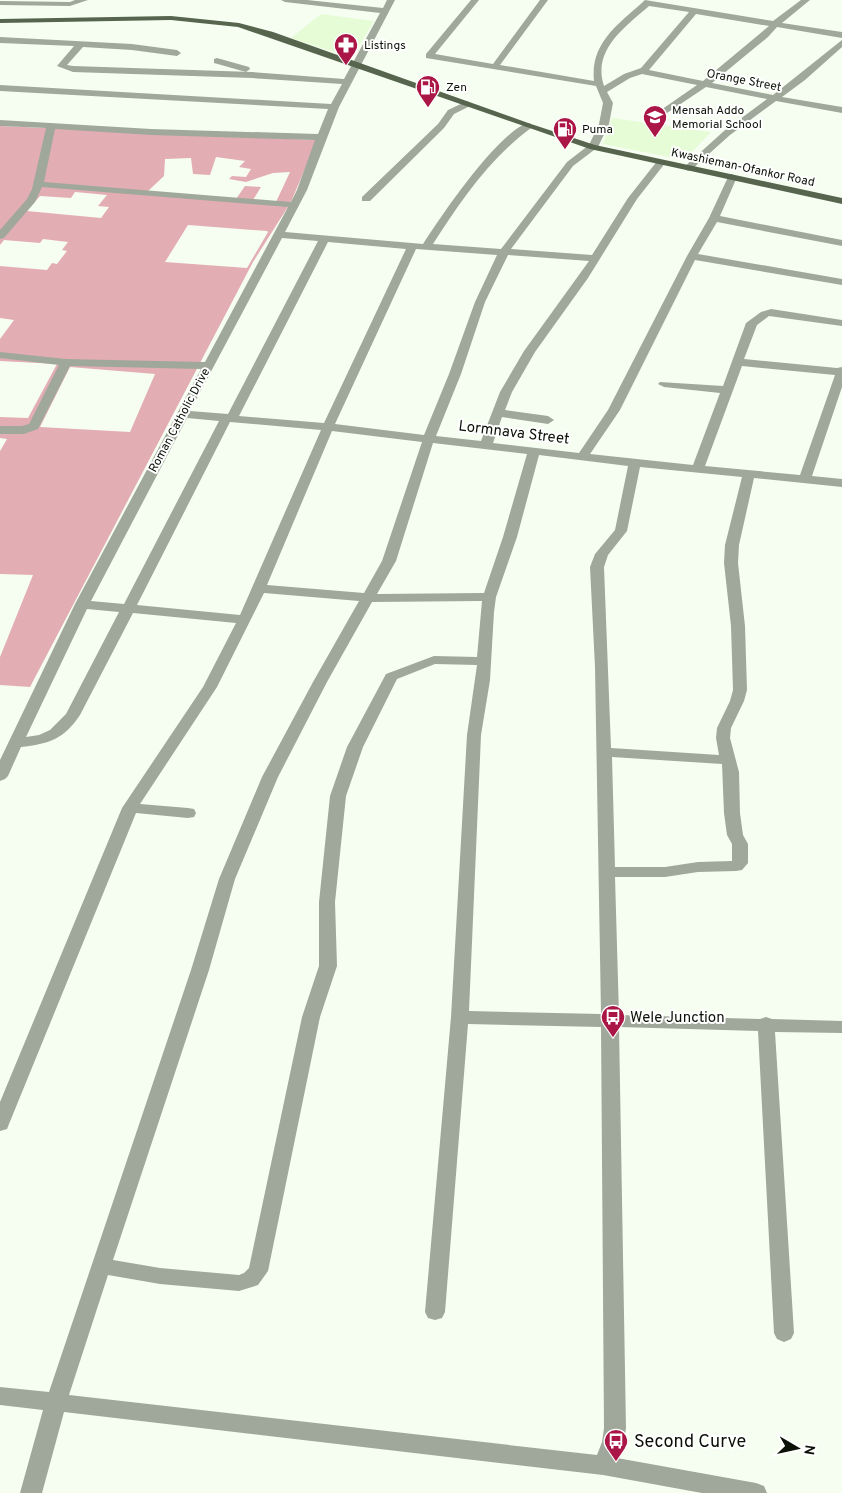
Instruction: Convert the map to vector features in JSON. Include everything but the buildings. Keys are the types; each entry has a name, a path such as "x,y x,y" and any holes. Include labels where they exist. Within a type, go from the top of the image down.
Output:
{"main road":[{"name":"Kwashieman-Ofankor Road","path":"0,21 129,18 212,21 255,29 358,64 528,126 593,147 842,201"}],"street":[{"path":"0,4 70,4 84,0"},
{"path":"286,0 385,11"},
{"name":"Roman Catholic Drive","path":"0,775 82,604 302,190 334,107 391,0"},
{"path":"475,0 429,56 601,88 642,71 696,10"},
{"path":"494,68 544,0"},
{"path":"661,114 759,40 776,23 806,0"},
{"path":"31,1493 56,1403 200,970 227,880 270,777 320,682 389,562 429,438 455,374 480,302 504,252 570,164 593,147 604,124 609,109 601,88 597,67 602,48 614,33 648,1 696,10 715,10 842,35"},
{"path":"0,40 139,48 176,53"},
{"path":"0,49 10,40"},
{"path":"688,168 727,133 802,78 842,43"},
{"path":"81,44 61,66 73,69 252,75 347,82"},
{"path":"217,61 240,66 247,69 252,75"},
{"name":"Orange Street","path":"642,71 842,110"},
{"path":"0,88 334,107"},
{"path":"366,199 441,126 448,115 467,104"},
{"path":"0,124 151,132 321,137"},
{"path":"0,236 30,200 38,184 51,126"},
{"path":"0,1124 130,808 210,687 245,620 328,427 419,246 509,140 528,126"},
{"path":"486,445 506,392 530,351 596,258 633,198 660,162"},
{"path":"582,457 614,410 692,256 714,218 732,177"},
{"path":"38,184 294,205"},
{"path":"714,218 842,242"},
{"path":"277,234 596,258"},
{"path":"16,743 43,739 64,729 73,715 127,608 325,238"},
{"path":"692,256 842,282"},
{"path":"696,470 728,390 750,326 765,314 780,313 842,323"},
{"path":"0,355 66,362 208,366"},
{"path":"0,430 24,430 34,426 66,362"},
{"path":"738,362 842,371 805,479"},
{"path":"664,384 728,390"},
{"path":"498,413 548,420"},
{"name":"Lormnava Street","path":"182,414 328,427 696,470 842,483"},
{"path":"435,1312 460,1017 474,735 484,661 489,597 510,537 534,451"},
{"path":"603,1464 613,1442 615,1428 607,872 597,567 602,554 621,531 635,463"},
{"path":"607,872 665,872 698,867 739,865 741,856 740,844 736,835 732,813 732,776 724,745 724,728 737,701 740,690 738,626 731,564 732,545 749,474"},
{"path":"259,588 369,598 489,597"},
{"path":"82,604 245,620"},
{"path":"101,1266 160,1276 239,1283 250,1281 257,1275 311,1017 328,966 327,902 336,809 350,758 391,677 398,672 434,660 484,661"},
{"path":"604,752 728,760"},
{"path":"130,808 188,813"},
{"path":"460,1017 842,1027"},
{"path":"766,1024 784,1333"},
{"path":"0,1396 603,1464 692,1487 756,1493"}],"shaded area":[{"path":"321,14 374,21 352,58 291,38"},
{"name":"Mensah Addo Memorial School","path":"612,118 711,132 684,160 603,144"},
{"path":"0,126 317,140 291,202 253,262 30,687 0,685 0,657 33,575 0,574 0,451 7,439 0,438 0,417 28,418 57,364 0,361 0,339 14,320 0,318 0,266 47,270 52,263 57,264 67,251 62,250 68,242 43,239 40,243 4,240 0,245","holes":["216,157 245,161 239,167 251,169 246,177 232,176 229,179 246,182 273,173 290,172 276,202 253,200 261,187 245,186 236,199 148,191 164,176 165,159 191,158 193,174 210,175","75,192 107,195 98,206 109,207 101,218 27,211 40,196 71,198","188,225 268,232 247,268 165,262","70,367 155,374 130,432 40,427"]}],"place":[{"name":"Listings","path":"346,66"},
{"name":"Zen","path":"428,108"},
{"name":"Mensah Addo Memorial School","path":"655,138"},
{"name":"Puma","path":"565,150"},
{"name":"Wele Junction","path":"613,1038"},
{"name":"Second Curve","path":"616,1462"}]}
